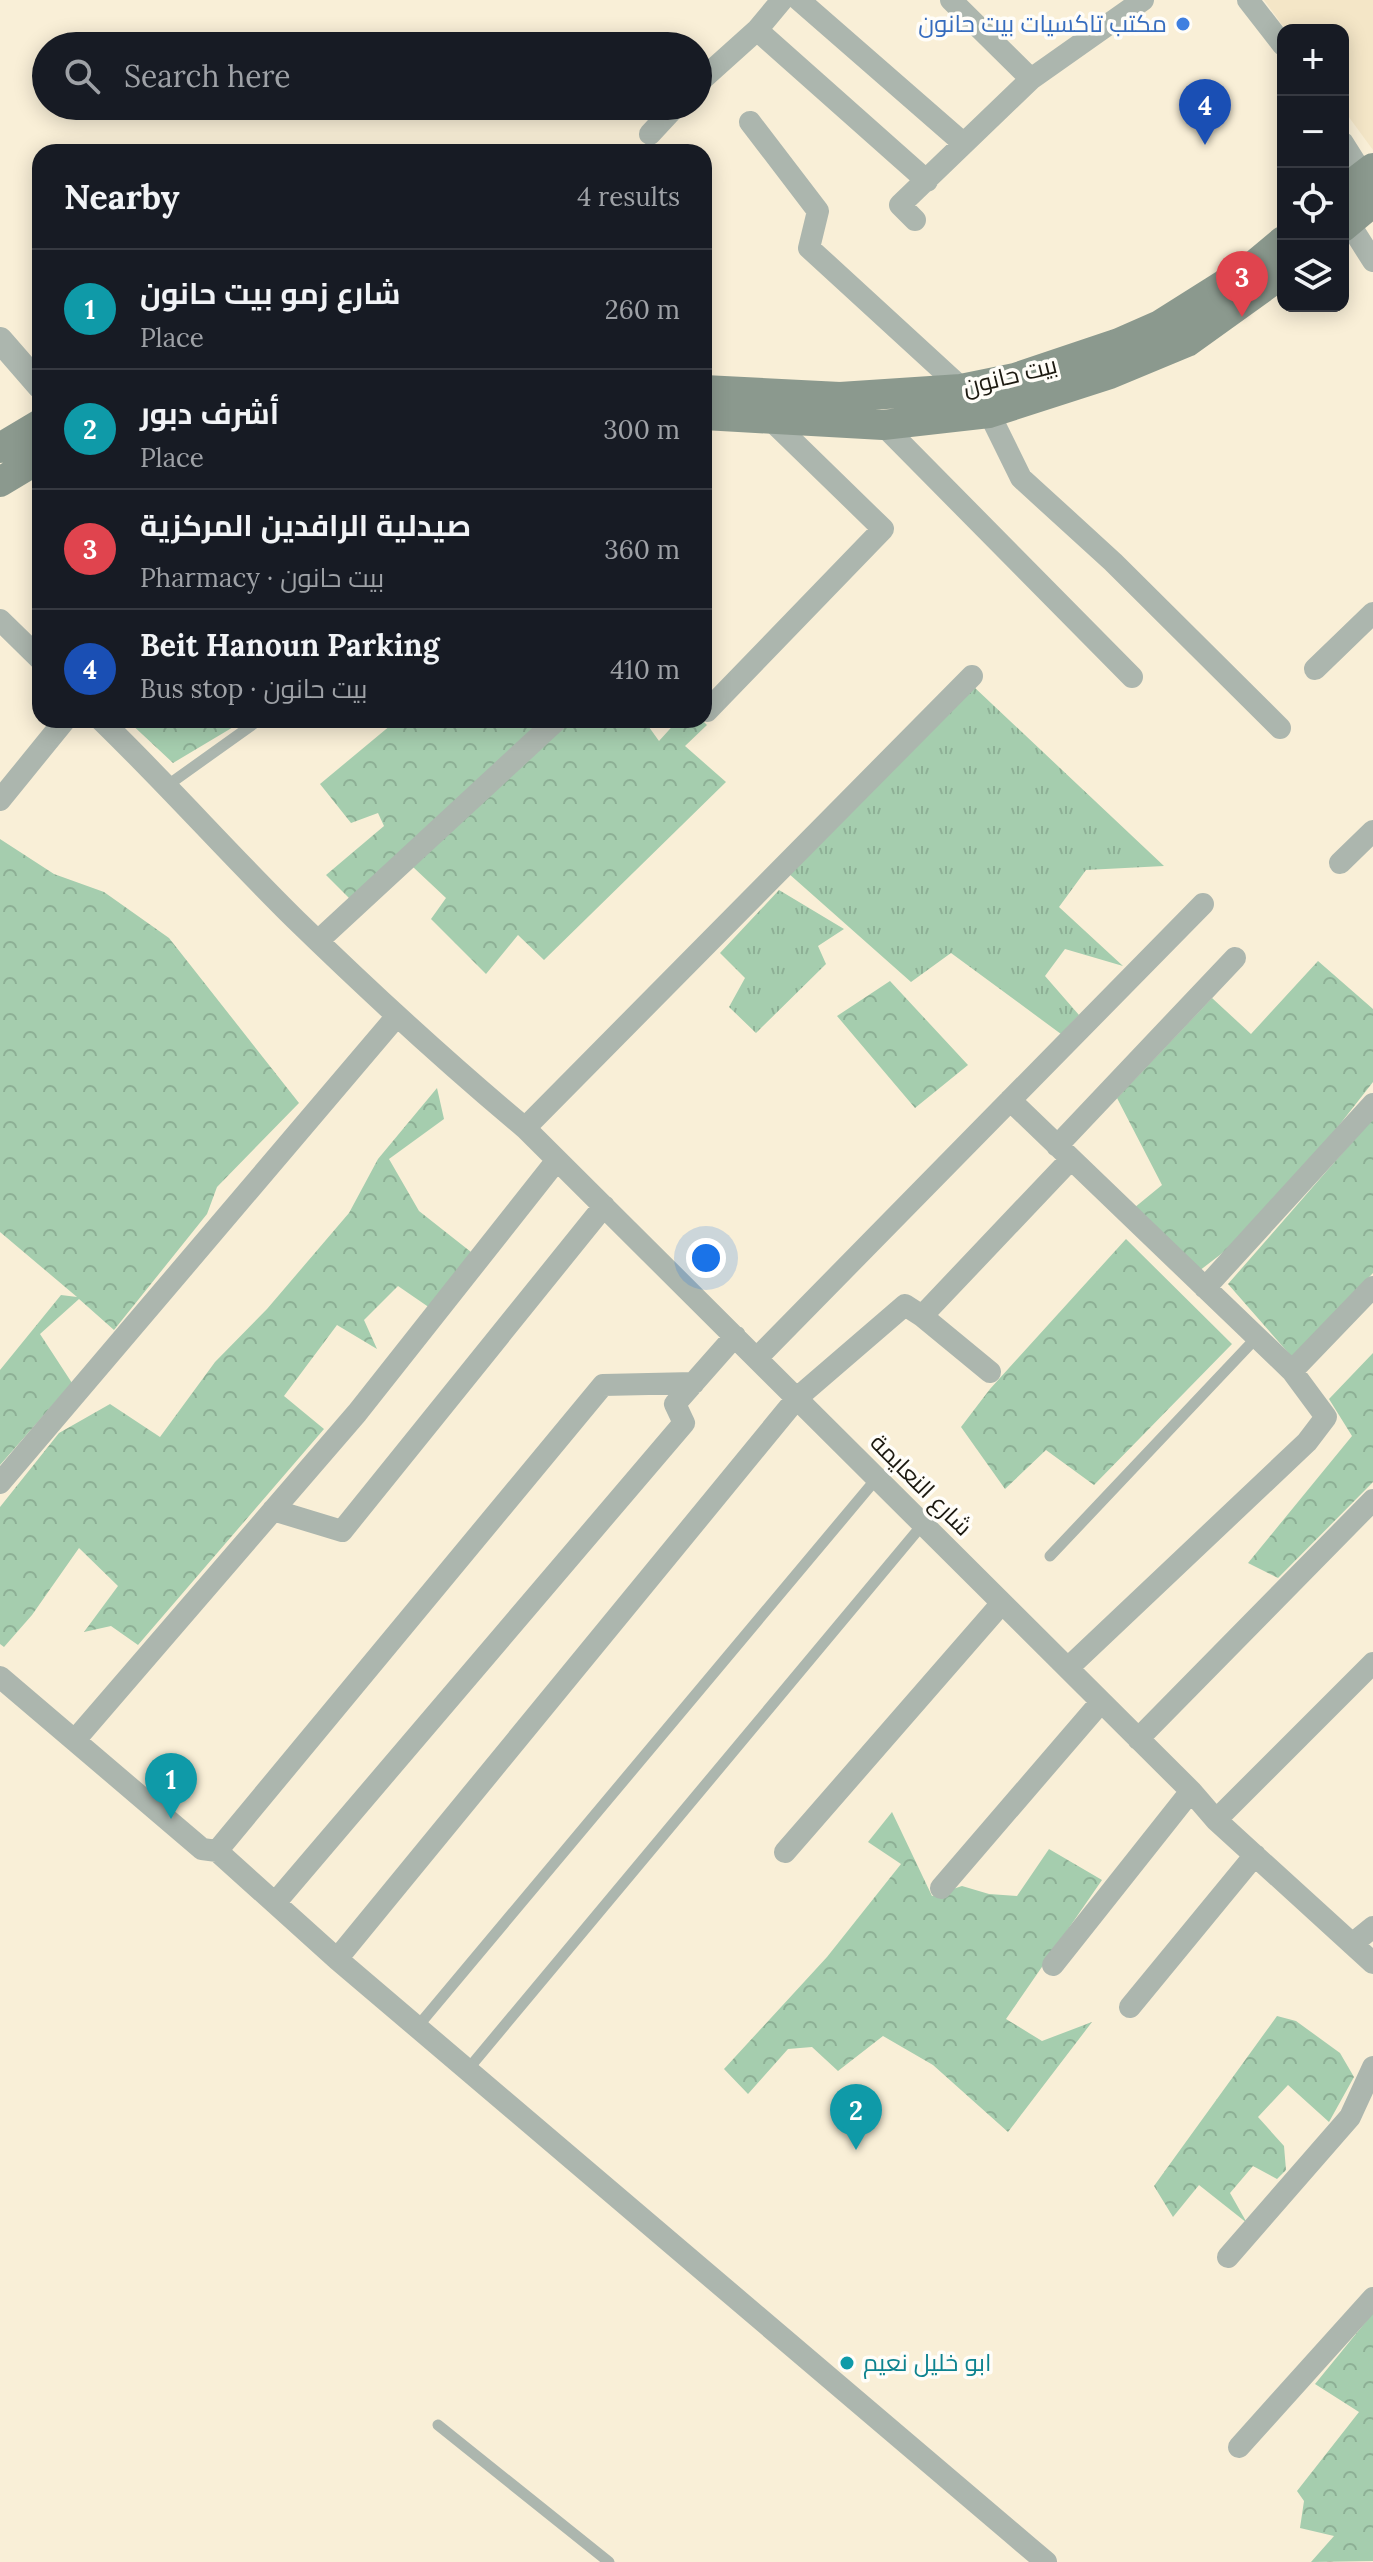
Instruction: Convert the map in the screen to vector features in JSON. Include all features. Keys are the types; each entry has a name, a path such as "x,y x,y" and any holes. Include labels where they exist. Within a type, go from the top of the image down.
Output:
{"main road":[{"path":"1349,219 1365,186"},
{"name":"بيت حانون","path":"712,390 840,397 961,389 1015,378 1160,325 1252,267 1277,246"},
{"name":"بيت حانون","path":"712,416 883,425 989,413 1110,374 1187,342 1277,277"},
{"path":"0,448 32,429"},
{"path":"0,482 32,463"}],"street":[{"path":"712,70 757,30 782,0"},
{"path":"799,0 963,143"},
{"path":"951,0 1031,79"},
{"path":"915,220 900,205 963,143 1031,79 1143,0"},
{"path":"1248,0 1277,37"},
{"path":"757,30 927,181"},
{"path":"650,134 663,120"},
{"path":"750,122 818,211 809,248 989,413 1021,478 1113,562 1280,728"},
{"path":"1349,155 1365,186"},
{"path":"1349,229 1373,261"},
{"path":"0,340 32,377"},
{"path":"712,706 883,529 771,420"},
{"path":"883,425 1132,677"},
{"path":"1315,669 1373,613"},
{"path":"0,620 32,651"},
{"path":"525,1128 972,676"},
{"path":"0,800 58,728"},
{"name":"شارع النعايمة","path":"109,728 318,941 449,1065 525,1128 1191,1791 1216,1820 1373,1963"},
{"path":"318,941 548,728"},
{"path":"1340,863 1373,831"},
{"path":"757,1358 1203,904"},
{"path":"922,1316 1235,958"},
{"path":"0,1483 397,1016"},
{"path":"1010,1100 1292,1371 1326,1417 1307,1442 1068,1668"},
{"path":"1205,1288 1373,1104"},
{"path":"75,1740 366,1401 557,1160"},
{"path":"273,1510 342,1531 604,1206"},
{"path":"1292,1371 1373,1287"},
{"path":"337,1959 797,1398 905,1305 990,1372"},
{"path":"275,1903 684,1423 675,1404 735,1336"},
{"path":"217,1851 603,1385 694,1383"},
{"path":"1138,1739 1373,1500"},
{"path":"785,1852 1002,1603"},
{"path":"1216,1820 1373,1663"},
{"path":"0,1677 202,1849 217,1851 337,1959 469,2068 690,2261 1046,2562"},
{"path":"941,1888 1101,1702"},
{"path":"1053,1965 1191,1791"},
{"path":"1130,2007 1255,1855"},
{"path":"1352,1944 1373,1927"},
{"path":"1228,2257 1350,2117 1373,2067"},
{"path":"1239,2447 1373,2298"}],"lane":[{"path":"168,785 248,728"},
{"path":"1050,1556 1257,1337"},
{"path":"418,2026 877,1478"},
{"path":"469,2068 923,1524"},
{"path":"438,2425 609,2562"}],"shaded area":[{"path":"1264,0 1373,0 1373,150 1349,117 1349,24 1282,24"}],"green space":[{"path":"974,687 1164,866 1086,870 1059,907 1123,966 1065,949 1045,976 1079,1015 1061,1034 951,953 911,982 788,873"},
{"path":"136,728 232,728 173,763"},
{"path":"387,728 650,728 659,741 671,728 704,728 685,746 726,782 544,960 518,935 486,974 431,919 446,898 413,867 360,909 326,875 384,826 378,813 351,823 320,784"},
{"path":"0,839 54,874 104,892 169,938 299,1103 217,1187 207,1214 114,1330 79,1299 40,1334 72,1383 0,1465 0,1370 61,1295 77,1297 0,1232"},
{"path":"779,890 844,929 818,946 826,964 756,1033 729,1007 745,978 720,953"},
{"path":"1318,961 1373,1009 1373,1082 1326,1142 1225,1251 1199,1271 1134,1208 1162,1185 1117,1098 1212,998 1251,1034"},
{"path":"890,981 968,1065 915,1108 837,1016"},
{"path":"437,1088 444,1119 389,1159 419,1211 471,1252 430,1308 398,1286 364,1320 377,1349 337,1325 284,1396 324,1429 138,1645 111,1626 84,1632 118,1586 79,1548 32,1615 4,1647 0,1644 0,1507 59,1433 110,1404 160,1437 215,1362 267,1309 349,1213 378,1159"},
{"path":"1373,1118 1373,1273 1292,1357 1228,1284"},
{"path":"1126,1239 1232,1344 1094,1485 1046,1450 1005,1489 961,1427 990,1389"},
{"path":"1373,1353 1373,1482 1278,1578 1248,1563 1352,1436 1329,1399"},
{"path":"892,1812 932,1896 962,1886 989,1894 1017,1896 1049,1849 1102,1880 1006,2019 1042,2041 1092,2022 1008,2132 933,2065 883,2036 838,2071 812,2047 788,2049 748,2094 724,2069 827,1957 901,1864 868,1842"},
{"path":"1277,2016 1296,2021 1340,2053 1354,2077 1329,2122 1288,2085 1258,2117 1284,2146 1286,2170 1277,2179 1253,2166 1230,2193 1247,2223 1199,2185 1173,2217 1154,2186"},
{"path":"1373,2313 1373,2561 1311,2562 1334,2536 1300,2528 1304,2501 1297,2491 1359,2412 1315,2384"}],"place":[{"name":"مكتب تاكسيات بيت حانون","path":"1183,24"},
{"name":"Beit Hanoun Parking","path":"1205,145"},
{"name":"صيدلية الرافدين المركزية","path":"1242,317"},
{"name":"شارع زمو بيت حانون","path":"171,1819"},
{"name":"أشرف دبور","path":"856,2150"},
{"name":"ابو خليل نعيم","path":"847,2363"}]}
